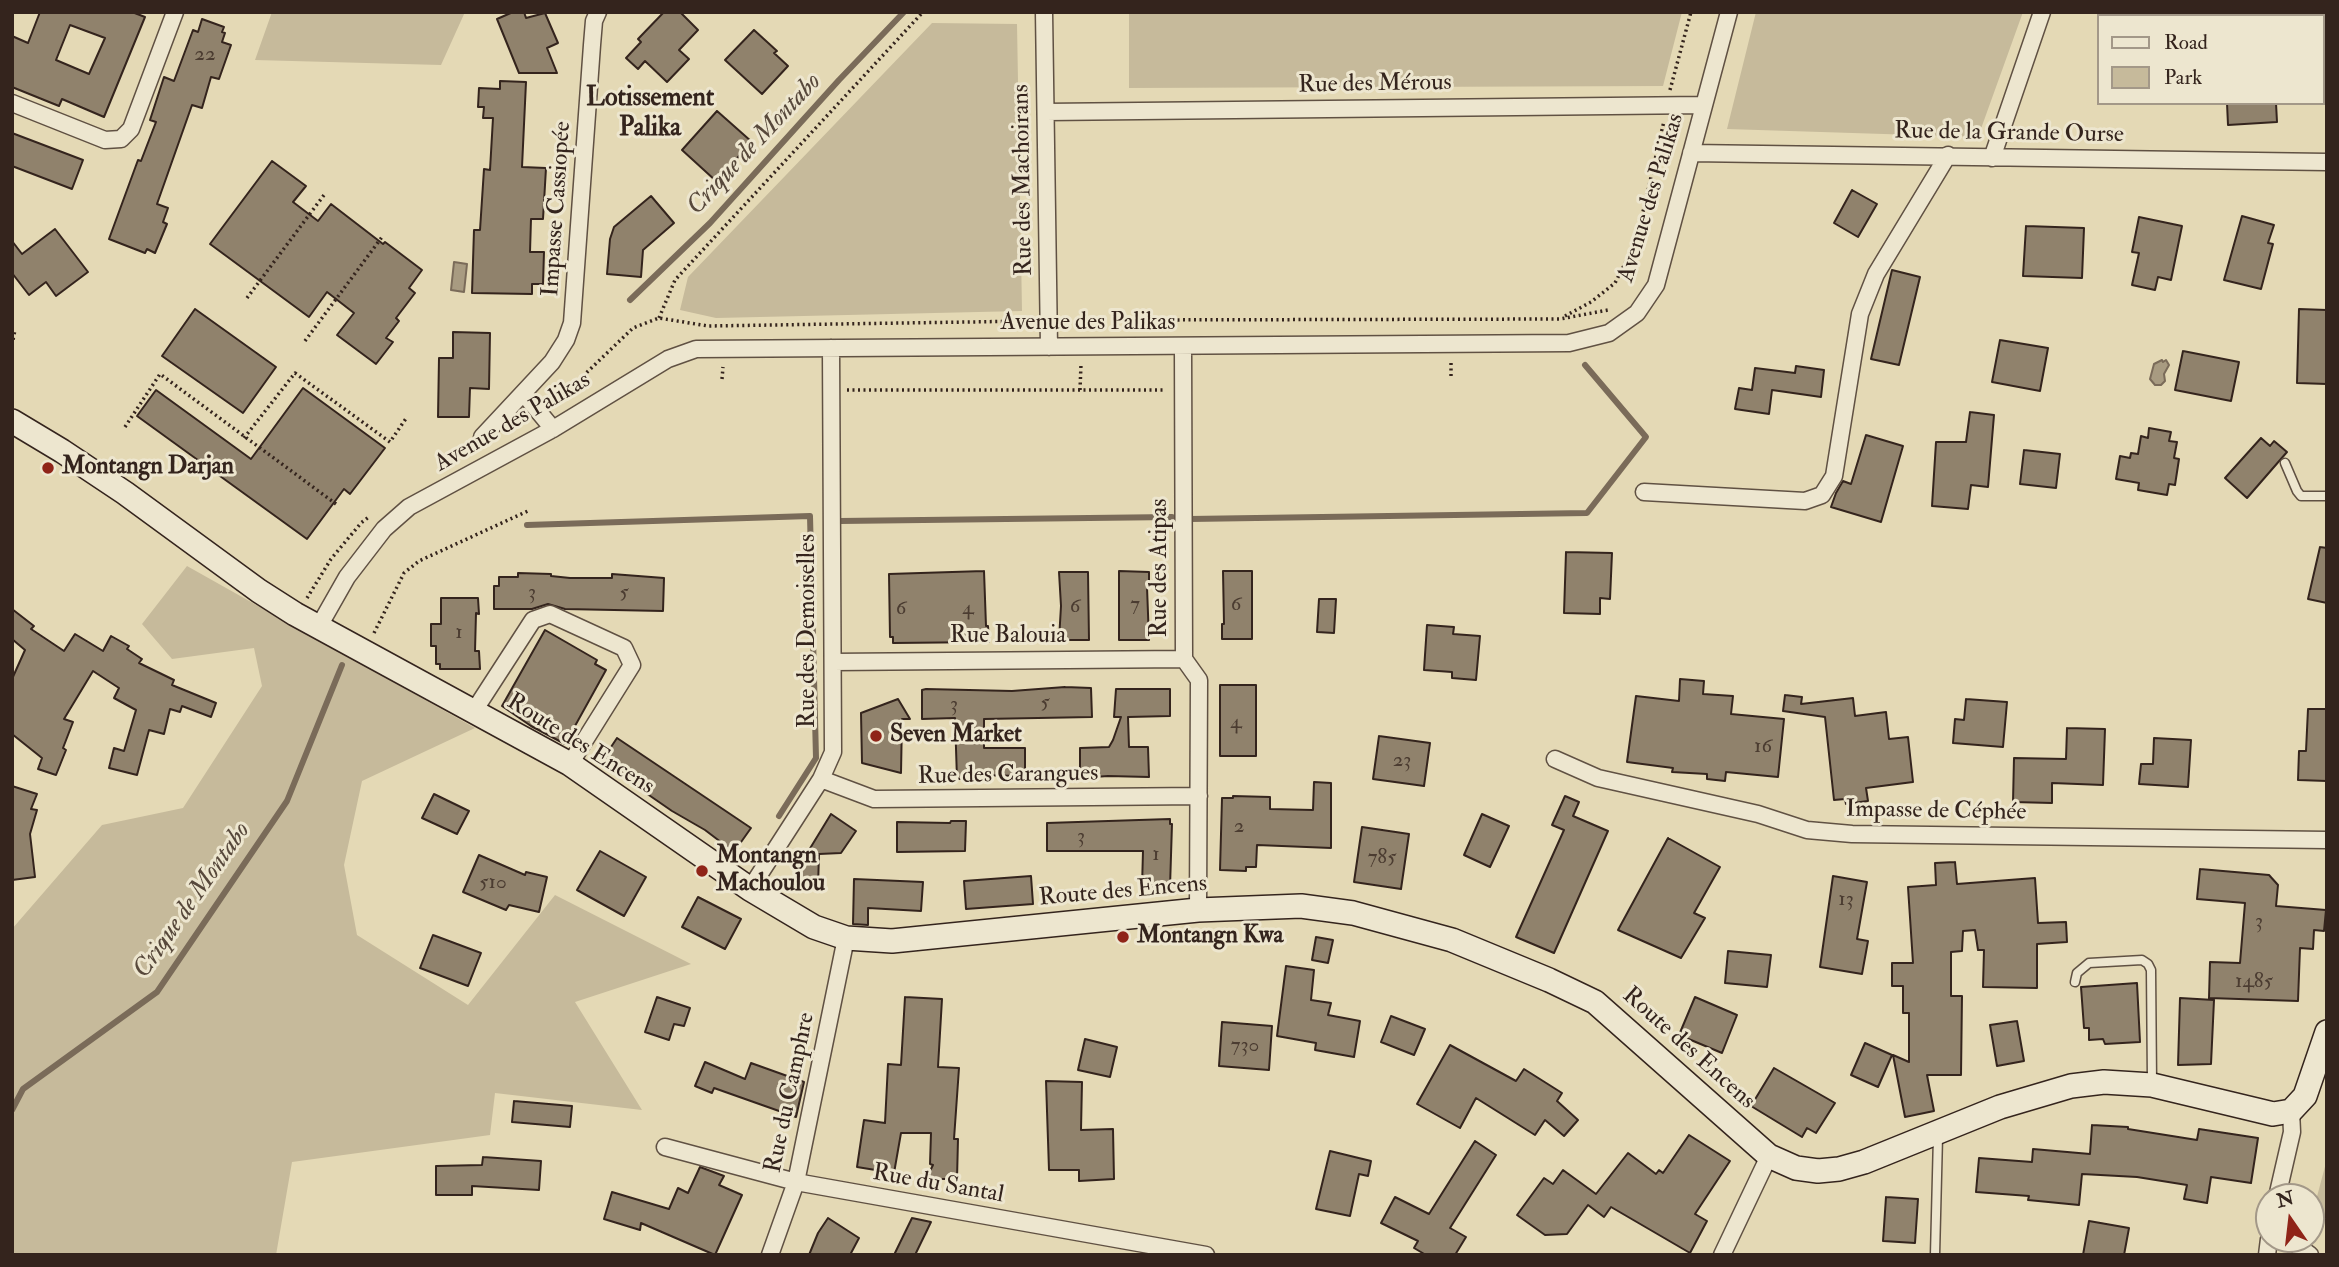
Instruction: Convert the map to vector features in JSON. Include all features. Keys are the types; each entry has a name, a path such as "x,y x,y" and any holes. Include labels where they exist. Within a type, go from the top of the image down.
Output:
{"street":[{"path":"12,103 105,140 121,139 131,129 175,12"},
{"name":"Impasse Cassiopée","path":"482,437 552,362 566,340 572,323 594,21 598,12"},
{"name":"Rue des Machoirans","path":"1044,12 1049,346"},
{"name":"Avenue des Palikas","path":"318,628 347,576 384,529 410,507 552,429 668,359 696,349 1569,343 1609,333 1637,313 1656,285 1729,12"},
{"path":"1992,158 2042,12"},
{"name":"Rue des Mérous","path":"1046,112 1704,105"},
{"name":"Rue de la Grande Ourse","path":"1691,153 2327,162"},
{"path":"1644,492 1805,501 1822,495 1834,476 1860,314 1876,274 1948,155"},
{"name":"Rue des Atipas","path":"1183,347 1184,659 1199,680 1198,909"},
{"name":"Rue des Demoiselles","path":"750,889 821,779 833,752 831,348"},
{"path":"524,394 552,429"},
{"name":"Route des Encens","path":"12,421 114,486 259,591 318,628 570,764 750,889 814,927 846,938 892,941 1198,909 1301,906 1353,913 1452,940 1595,1002 1769,1156 1796,1168 1818,1171 1839,1169 2000,1107 2071,1086 2104,1082 2152,1085 2273,1114 2291,1111"},
{"path":"474,711 533,620 550,614 624,648 632,664 570,764"},
{"name":"Rue Balouia","path":"832,662 1184,659"},
{"name":"Impasse de Céphée","path":"1555,759 1598,778 1758,814 1807,830 1852,834 2327,840"},
{"name":"Rue des Carangues","path":"821,779 874,799 1199,796"},
{"name":"Rue du Camphre","path":"770,1255 796,1182 846,938"},
{"path":"2280,1183 2292,1132 2291,1111 2305,1096 2327,1032"},
{"name":"Rue du Santal","path":"665,1147 796,1182 1206,1255"},
{"path":"1722,1255 1769,1156"}],"lane":[{"path":"2285,463 2301,496 2327,496"},
{"path":"2075,982 2077,973 2089,963 2142,960 2148,964 2151,970 2152,1085"},
{"path":"1935,1255 1938,1133"}],"path":[{"path":"659,318 675,280 923,12"},
{"path":"1670,92 1692,12"},
{"path":"1560,319 1591,302 1615,283 1636,242 1664,118 1673,128"},
{"path":"247,298 324,195"},
{"path":"305,341 382,237"},
{"path":"1129,320 1560,319 1606,312 1615,306"},
{"path":"553,404 633,328 659,318 708,326 1034,321"},
{"path":"12,345 15,330"},
{"path":"1451,354 1451,376"},
{"path":"1080,390 1081,358"},
{"path":"244,438 295,373 390,442 407,417"},
{"path":"125,427 160,374 336,504"},
{"path":"842,390 1174,390"},
{"path":"365,651 404,573 419,561 530,510"},
{"path":"317,581 331,558"}],"green space":[{"path":"272,12 465,12 441,65 255,60"},
{"path":"1129,12 1682,12 1663,86 1129,88"},
{"path":"1756,12 2023,12 1978,137 1727,129"},
{"path":"932,23 1017,24 1022,311 716,318 680,310 688,277"},
{"path":"187,566 475,728 362,781 344,865 357,935 468,1005 555,895 691,964 575,1002 642,1110 495,1093 490,1135 292,1162 276,1255 12,1255 12,929 102,825 183,808 262,686 254,648 172,659 142,624"},
{"path":"2327,1159 2327,1219 2325,1183 2321,1183"}],"shaded area":[{"path":"454,262 467,264 464,292 451,290"},
{"path":"2166,360 2169,365 2164,374 2165,381 2161,385 2155,385 2150,379 2154,364"}],"building":[{"path":"40,12 132,12 145,17 104,117 62,99 59,106 12,87 12,36 28,43","holes":["70,25 105,38 89,74 56,60"]},
{"path":"513,12 524,12 526,18 545,13 558,43 547,48 557,73 519,73 497,19"},
{"path":"664,12 680,12 698,30 679,50 689,59 667,82 645,61 638,69 626,58 641,42 638,39"},
{"path":"202,19 224,27 222,42 231,45 219,79 211,77 202,108 192,105 157,204 168,208 163,222 167,224 155,253 147,249 145,253 109,239 138,160 141,161 156,122 150,120 164,77 174,81 193,30 198,32"},
{"path":"754,30 777,51 774,53 788,66 762,94 725,60"},
{"path":"500,81 526,82 522,167 546,168 543,219 531,219 530,252 544,252 543,284 532,284 532,294 472,293 474,230 480,230 484,169 490,170 493,118 483,118 484,107 478,107 479,88 500,89"},
{"path":"2227,105 2276,105 2277,122 2228,125"},
{"path":"717,111 752,142 716,181 682,150"},
{"path":"12,133 83,160 72,189 12,166"},
{"path":"272,161 306,186 293,202 318,221 331,204 422,270 409,288 415,293 396,318 399,321 386,338 393,342 376,364 337,335 354,313 327,292 309,317 210,244"},
{"path":"1852,190 1877,204 1858,237 1834,223"},
{"path":"651,196 674,223 643,250 641,277 607,274 610,239 614,227"},
{"path":"2242,216 2274,225 2268,243 2273,244 2261,289 2224,280"},
{"path":"2139,217 2182,226 2171,280 2158,277 2155,290 2132,285 2139,253 2132,252"},
{"path":"2026,226 2084,228 2082,278 2023,276"},
{"path":"55,229 88,272 56,296 46,282 29,295 12,273 12,241 22,254"},
{"path":"1892,270 1920,277 1899,365 1871,359"},
{"path":"195,309 276,367 243,413 162,356"},
{"path":"2299,309 2327,310 2327,384 2297,383"},
{"path":"453,332 490,333 489,389 470,388 469,417 438,417 439,358 453,358"},
{"path":"2000,340 2048,348 2040,391 1992,382"},
{"path":"2183,351 2239,362 2231,401 2175,390"},
{"path":"1796,366 1824,370 1821,397 1772,390 1769,414 1735,409 1739,388 1752,390 1755,368 1795,373"},
{"path":"303,388 385,448 350,494 344,489 307,539 137,416 156,390 251,459"},
{"path":"1970,412 1994,415 1988,487 1971,485 1968,509 1932,506 1936,442 1966,442"},
{"path":"2149,428 2171,432 2169,441 2177,442 2174,458 2179,459 2175,485 2169,484 2167,495 2138,490 2139,483 2116,479 2120,456 2130,458 2131,453 2138,454 2141,436 2148,438"},
{"path":"1866,435 1903,446 1881,522 1831,507 1843,481 1851,484"},
{"path":"2261,438 2270,446 2274,441 2287,452 2247,498 2225,478"},
{"path":"2024,450 2060,454 2056,488 2020,484"},
{"path":"2320,547 2327,548 2327,603 2308,599"},
{"path":"1566,552 1612,553 1610,599 1600,598 1600,614 1564,613"},
{"path":"984,571 989,642 893,643 893,637 890,637 889,574"},
{"path":"1119,571 1149,572 1149,640 1119,640"},
{"path":"1223,571 1252,571 1252,639 1222,639"},
{"path":"1059,572 1088,572 1089,640 1059,640"},
{"path":"518,573 551,574 570,578 612,578 612,574 664,578 663,611 565,609 548,604 532,609 494,609 494,586 499,586 499,577 518,577"},
{"path":"441,598 478,598 475,651 479,651 480,669 440,669 440,664 436,664 436,646 431,646 431,624 441,624"},
{"path":"1319,599 1336,599 1334,633 1317,632"},
{"path":"12,609 34,626 31,629 64,651 75,634 103,651 111,636 129,646 127,649 142,659 139,663 174,680 172,685 216,703 211,717 182,706 180,712 170,709 164,734 149,730 137,775 109,768 114,748 124,751 136,710 114,698 119,688 93,671 64,719 73,722 56,775 38,769 42,758 12,734 12,679 25,650 12,639"},
{"path":"1427,625 1454,627 1453,634 1480,636 1476,680 1452,678 1452,672 1424,670"},
{"path":"545,630 597,660 595,664 606,670 565,744 531,726 502,706"},
{"path":"1680,679 1704,681 1703,694 1733,696 1731,714 1784,719 1778,777 1726,772 1725,781 1707,779 1707,774 1672,772 1673,768 1627,762 1636,696 1679,701"},
{"path":"1220,685 1256,685 1256,756 1220,756"},
{"path":"1091,688 1092,717 984,719 984,748 1025,748 1025,776 972,775 972,779 957,779 955,718 922,719 922,690 926,689 1012,691"},
{"path":"1116,689 1170,689 1170,716 1128,717 1129,747 1148,747 1149,777 1080,778 1080,748 1109,747 1113,740 1121,717 1114,717"},
{"path":"1785,695 1802,697 1801,704 1853,698 1855,716 1886,712 1889,739 1908,737 1913,782 1866,788 1868,801 1846,804 1845,799 1834,800 1825,717 1783,711"},
{"path":"898,699 910,719 902,719 901,773 862,763 861,713"},
{"path":"1966,699 2007,702 2003,747 1953,743 1955,719 1964,720"},
{"path":"2308,709 2327,709 2327,781 2298,780 2299,751 2306,751"},
{"path":"2067,728 2105,729 2103,785 2052,783 2052,803 2013,802 2014,758 2066,759"},
{"path":"1379,736 1430,743 1424,786 1373,779"},
{"path":"617,738 751,828 734,852 601,762"},
{"path":"2154,738 2191,740 2188,787 2139,784 2141,764 2153,764"},
{"path":"1314,782 1331,783 1331,848 1257,845 1256,867 1246,867 1246,871 1220,870 1222,798 1270,797 1270,809 1313,810"},
{"path":"12,786 37,794 31,809 37,810 30,834 35,877 12,880"},
{"path":"434,794 469,811 457,834 422,818"},
{"path":"1565,796 1579,802 1573,816 1608,831 1554,953 1516,937 1564,830 1552,825"},
{"path":"831,814 856,831 841,853 819,854 818,887 795,873"},
{"path":"1482,814 1509,826 1490,867 1464,855"},
{"path":"1170,819 1170,887 1142,887 1143,851 1047,851 1047,823"},
{"path":"966,821 965,851 897,852 897,822"},
{"path":"1362,827 1409,834 1401,889 1354,882"},
{"path":"1668,838 1720,867 1694,913 1705,918 1681,958 1618,930"},
{"path":"600,851 646,877 624,916 577,890"},
{"path":"479,855 525,875 526,872 547,877 539,912 509,905 506,910 463,892"},
{"path":"1955,862 1957,884 2035,878 2038,923 2066,922 2067,942 2037,944 2037,988 1983,987 1984,950 1978,950 1975,930 1963,931 1962,951 1951,952 1951,996 1962,996 1961,1075 1927,1075 1934,1111 1905,1117 1893,1055 1909,1062 1909,1013 1903,1013 1903,986 1892,986 1892,963 1913,963 1908,887 1936,885 1935,863"},
{"path":"2200,869 2269,875 2278,885 2276,906 2326,910 2324,931 2314,930 2313,949 2300,948 2298,1001 2209,998 2210,962 2240,963 2245,903 2197,899"},
{"path":"1031,876 1033,904 966,909 964,881"},
{"path":"1833,876 1867,882 1857,939 1868,941 1862,974 1820,967"},
{"path":"854,879 923,882 921,911 868,908 868,925 853,924"},
{"path":"698,897 741,919 725,949 682,927"},
{"path":"433,935 481,953 468,986 420,968"},
{"path":"1316,937 1333,940 1328,963 1312,960"},
{"path":"1728,951 1771,955 1767,987 1725,983"},
{"path":"1286,966 1314,970 1311,1000 1331,1003 1328,1015 1360,1021 1354,1057 1315,1050 1316,1043 1277,1036"},
{"path":"2137,983 2140,1042 2105,1044 2103,1039 2089,1040 2089,1028 2084,1028 2081,987"},
{"path":"657,997 690,1008 684,1026 674,1024 669,1040 645,1032"},
{"path":"905,997 942,999 938,1067 959,1068 954,1139 958,1139 957,1179 926,1179 933,1165 930,1164 931,1133 901,1133 894,1173 857,1167 864,1120 885,1123 888,1064 901,1065"},
{"path":"1695,997 1737,1015 1722,1053 1679,1035"},
{"path":"2180,998 2214,1000 2211,1064 2178,1065"},
{"path":"1391,1016 1425,1029 1414,1055 1381,1042"},
{"path":"2017,1021 2024,1061 1997,1066 1990,1025"},
{"path":"1222,1022 1272,1026 1269,1070 1219,1066"},
{"path":"1085,1039 1117,1047 1110,1077 1078,1070"},
{"path":"1865,1043 1892,1055 1878,1087 1851,1075"},
{"path":"1450,1045 1516,1081 1524,1069 1562,1093 1557,1101 1578,1120 1564,1136 1545,1120 1535,1135 1476,1098 1460,1128 1417,1104"},
{"path":"705,1062 745,1079 751,1063 804,1082 796,1117 714,1088 712,1093 695,1086"},
{"path":"1774,1068 1835,1103 1816,1133 1807,1128 1802,1137 1751,1106"},
{"path":"1046,1081 1082,1082 1081,1130 1113,1129 1114,1179 1079,1181 1079,1170 1049,1170"},
{"path":"514,1101 572,1106 570,1127 512,1122"},
{"path":"2092,1125 2128,1127 2197,1140 2199,1129 2258,1138 2251,1183 2211,1177 2207,1203 2184,1199 2187,1185 2137,1177 2082,1174 2079,1205 2028,1200 2029,1196 1976,1192 1979,1158 2032,1162 2033,1149 2090,1154"},
{"path":"1689,1135 1730,1161 1695,1214 1707,1221 1690,1253 1611,1207 1604,1217 1588,1205 1567,1234 1545,1235 1517,1215 1544,1178 1553,1184 1563,1170 1596,1194 1628,1153 1656,1174 1659,1170 1663,1173"},
{"path":"1475,1141 1496,1155 1450,1228 1466,1237 1455,1255 1426,1255 1414,1248 1418,1241 1381,1223 1395,1197 1429,1214"},
{"path":"1330,1151 1371,1161 1368,1176 1359,1174 1350,1216 1316,1209"},
{"path":"483,1157 541,1161 539,1190 472,1186 472,1195 436,1195 436,1166 482,1165"},
{"path":"700,1167 724,1176 719,1185 742,1195 715,1255 641,1223 640,1230 604,1219 612,1192 669,1209 678,1188 688,1193"},
{"path":"1886,1197 1918,1199 1915,1243 1883,1241"},
{"path":"828,1218 859,1238 850,1255 809,1255"},
{"path":"912,1218 931,1222 915,1255 894,1255"},
{"path":"2089,1221 2129,1228 2124,1255 2083,1255"}],"waterway":[{"name":"Crique de Montabo","path":"630,300 710,223 904,12"},
{"path":"1190,519 1587,513 1646,437 1585,365"},
{"path":"527,525 810,516 816,758 779,816"},
{"path":"840,521 1172,517"},
{"name":"Crique de Montabo","path":"12,1110 23,1089 157,992 287,801 342,665"}],"place":[{"name":"Montangn Darjan","path":"48,468"},
{"name":"Seven Market","path":"876,736"},
{"name":"Montangn Machoulou","path":"702,871"},
{"name":"Montangn Kwa","path":"1123,937"}],"district":[{"name":"Lotissement Palika","path":"650,114"}]}
